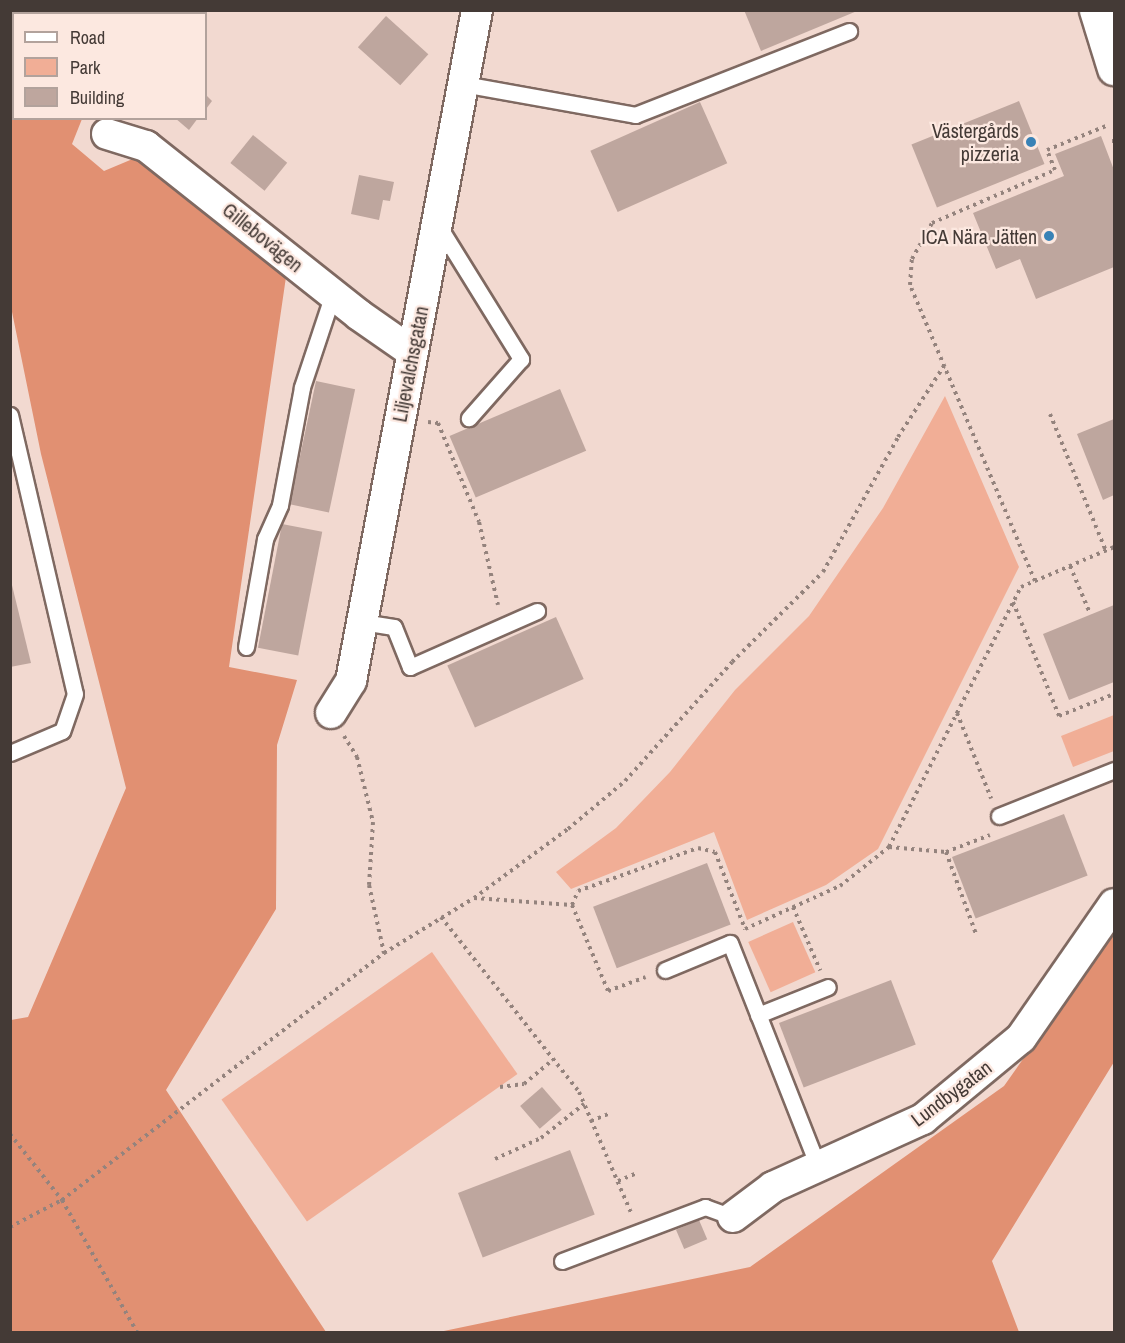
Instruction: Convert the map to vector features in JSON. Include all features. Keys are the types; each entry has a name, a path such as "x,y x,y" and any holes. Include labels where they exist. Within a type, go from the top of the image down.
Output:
{"street":[{"name":"Liljevalchsgatan","path":"331,713 351,681 477,10"},
{"path":"1096,10 1114,68"},
{"name":"Gillebovägen","path":"107,134 146,146 333,294 412,352"},
{"name":"Lundbygatan","path":"734,1217 772,1187 923,1119 1021,1038 1114,904"}],"lane":[{"path":"463,84 635,115 849,31"},
{"path":"437,223 521,359 469,418"},
{"path":"246,647 265,539 280,505 302,387 333,294"},
{"path":"10,415 75,694 62,731 10,753"},
{"path":"362,622 394,627 410,667 537,611"},
{"path":"999,816 1114,770"},
{"path":"665,970 730,943 818,1166"},
{"path":"758,1015 828,987"},
{"path":"562,1261 705,1207 734,1217"}],"path":[{"path":"1035,581 910,285 912,259 919,240 932,223 1055,170 1047,150 1106,126"},
{"path":"10,1227 62,1200 384,953 474,898 568,829 625,781 732,662 823,572 898,437 944,366"},
{"path":"1050,414 1106,551"},
{"path":"400,417 438,423 479,522 503,626"},
{"path":"665,970 608,991 572,905 578,891 698,848 715,852 745,929 840,886 889,847 1021,587 1114,547"},
{"path":"1070,566 1089,611"},
{"path":"1013,602 1059,716 1114,694"},
{"path":"331,713 357,757 373,822 369,885 384,953"},
{"path":"889,847 946,852 992,834 999,816 957,713"},
{"path":"946,852 976,934"},
{"path":"474,898 572,905"},
{"path":"793,907 828,987"},
{"path":"441,917 553,1060 584,1104 639,1232"},
{"path":"500,1087 524,1084 553,1060"},
{"path":"495,1158 541,1138 584,1104"},
{"path":"591,1121 611,1113"},
{"path":"10,1134 62,1200 137,1332"},
{"path":"618,1181 637,1173"}],"green space":[{"path":"945,396 1019,567 878,849 826,885 747,920 714,832 571,889 556,872 616,828 670,772 735,690 809,616 883,508"},
{"path":"1114,715 1114,751 1073,767 1061,736"},
{"path":"793,922 815,972 771,992 748,942"},
{"path":"432,952 517,1074 307,1221 221,1099"}],"shaded area":[{"path":"10,54 12,120 82,120 72,144 104,171 135,158 286,277 229,667 297,680 277,745 276,909 166,1090 326,1332 11,1332 11,1020 28,1017 126,788 41,454 11,307"},
{"path":"1114,930 1114,1062 992,1261 1019,1332 439,1332 750,1267 1004,1086"}],"building":[{"path":"101,10 113,10 115,12 100,12"},
{"path":"744,10 857,10 857,11 761,51"},
{"path":"386,16 428,54 400,85 358,47"},
{"path":"207,96 212,101 207,108"},
{"path":"1019,101 1044,164 937,208 911,144"},
{"path":"700,102 727,163 618,212 590,151"},
{"path":"177,120 196,120 189,130"},
{"path":"253,135 287,163 265,191 230,163"},
{"name":"ICA Nära Jätten","path":"1101,136 1114,170 1114,267 1036,299 1020,259 996,269 973,213 1064,176 1055,154"},
{"path":"359,175 394,182 390,201 383,200 379,220 351,214"},
{"path":"316,381 355,389 329,513 290,504"},
{"path":"560,389 586,451 476,498 450,436"},
{"path":"1114,419 1114,495 1103,500 1077,434"},
{"path":"282,524 322,532 298,656 258,648"},
{"path":"10,577 31,663 10,667"},
{"path":"1114,605 1114,682 1069,700 1043,634"},
{"path":"556,617 584,679 475,728 447,665"},
{"path":"1064,814 1088,876 976,919 952,857"},
{"path":"707,863 731,925 617,968 593,907"},
{"path":"891,980 916,1044 804,1087 779,1023"},
{"path":"542,1087 562,1110 540,1129 520,1106"},
{"path":"570,1150 595,1214 483,1257 458,1193"},
{"path":"699,1220 707,1239 684,1249 676,1230"}],"place":[{"name":"Västergårds pizzeria","path":"1031,142"},
{"name":"ICA Nära Jätten","path":"1049,236"}]}
